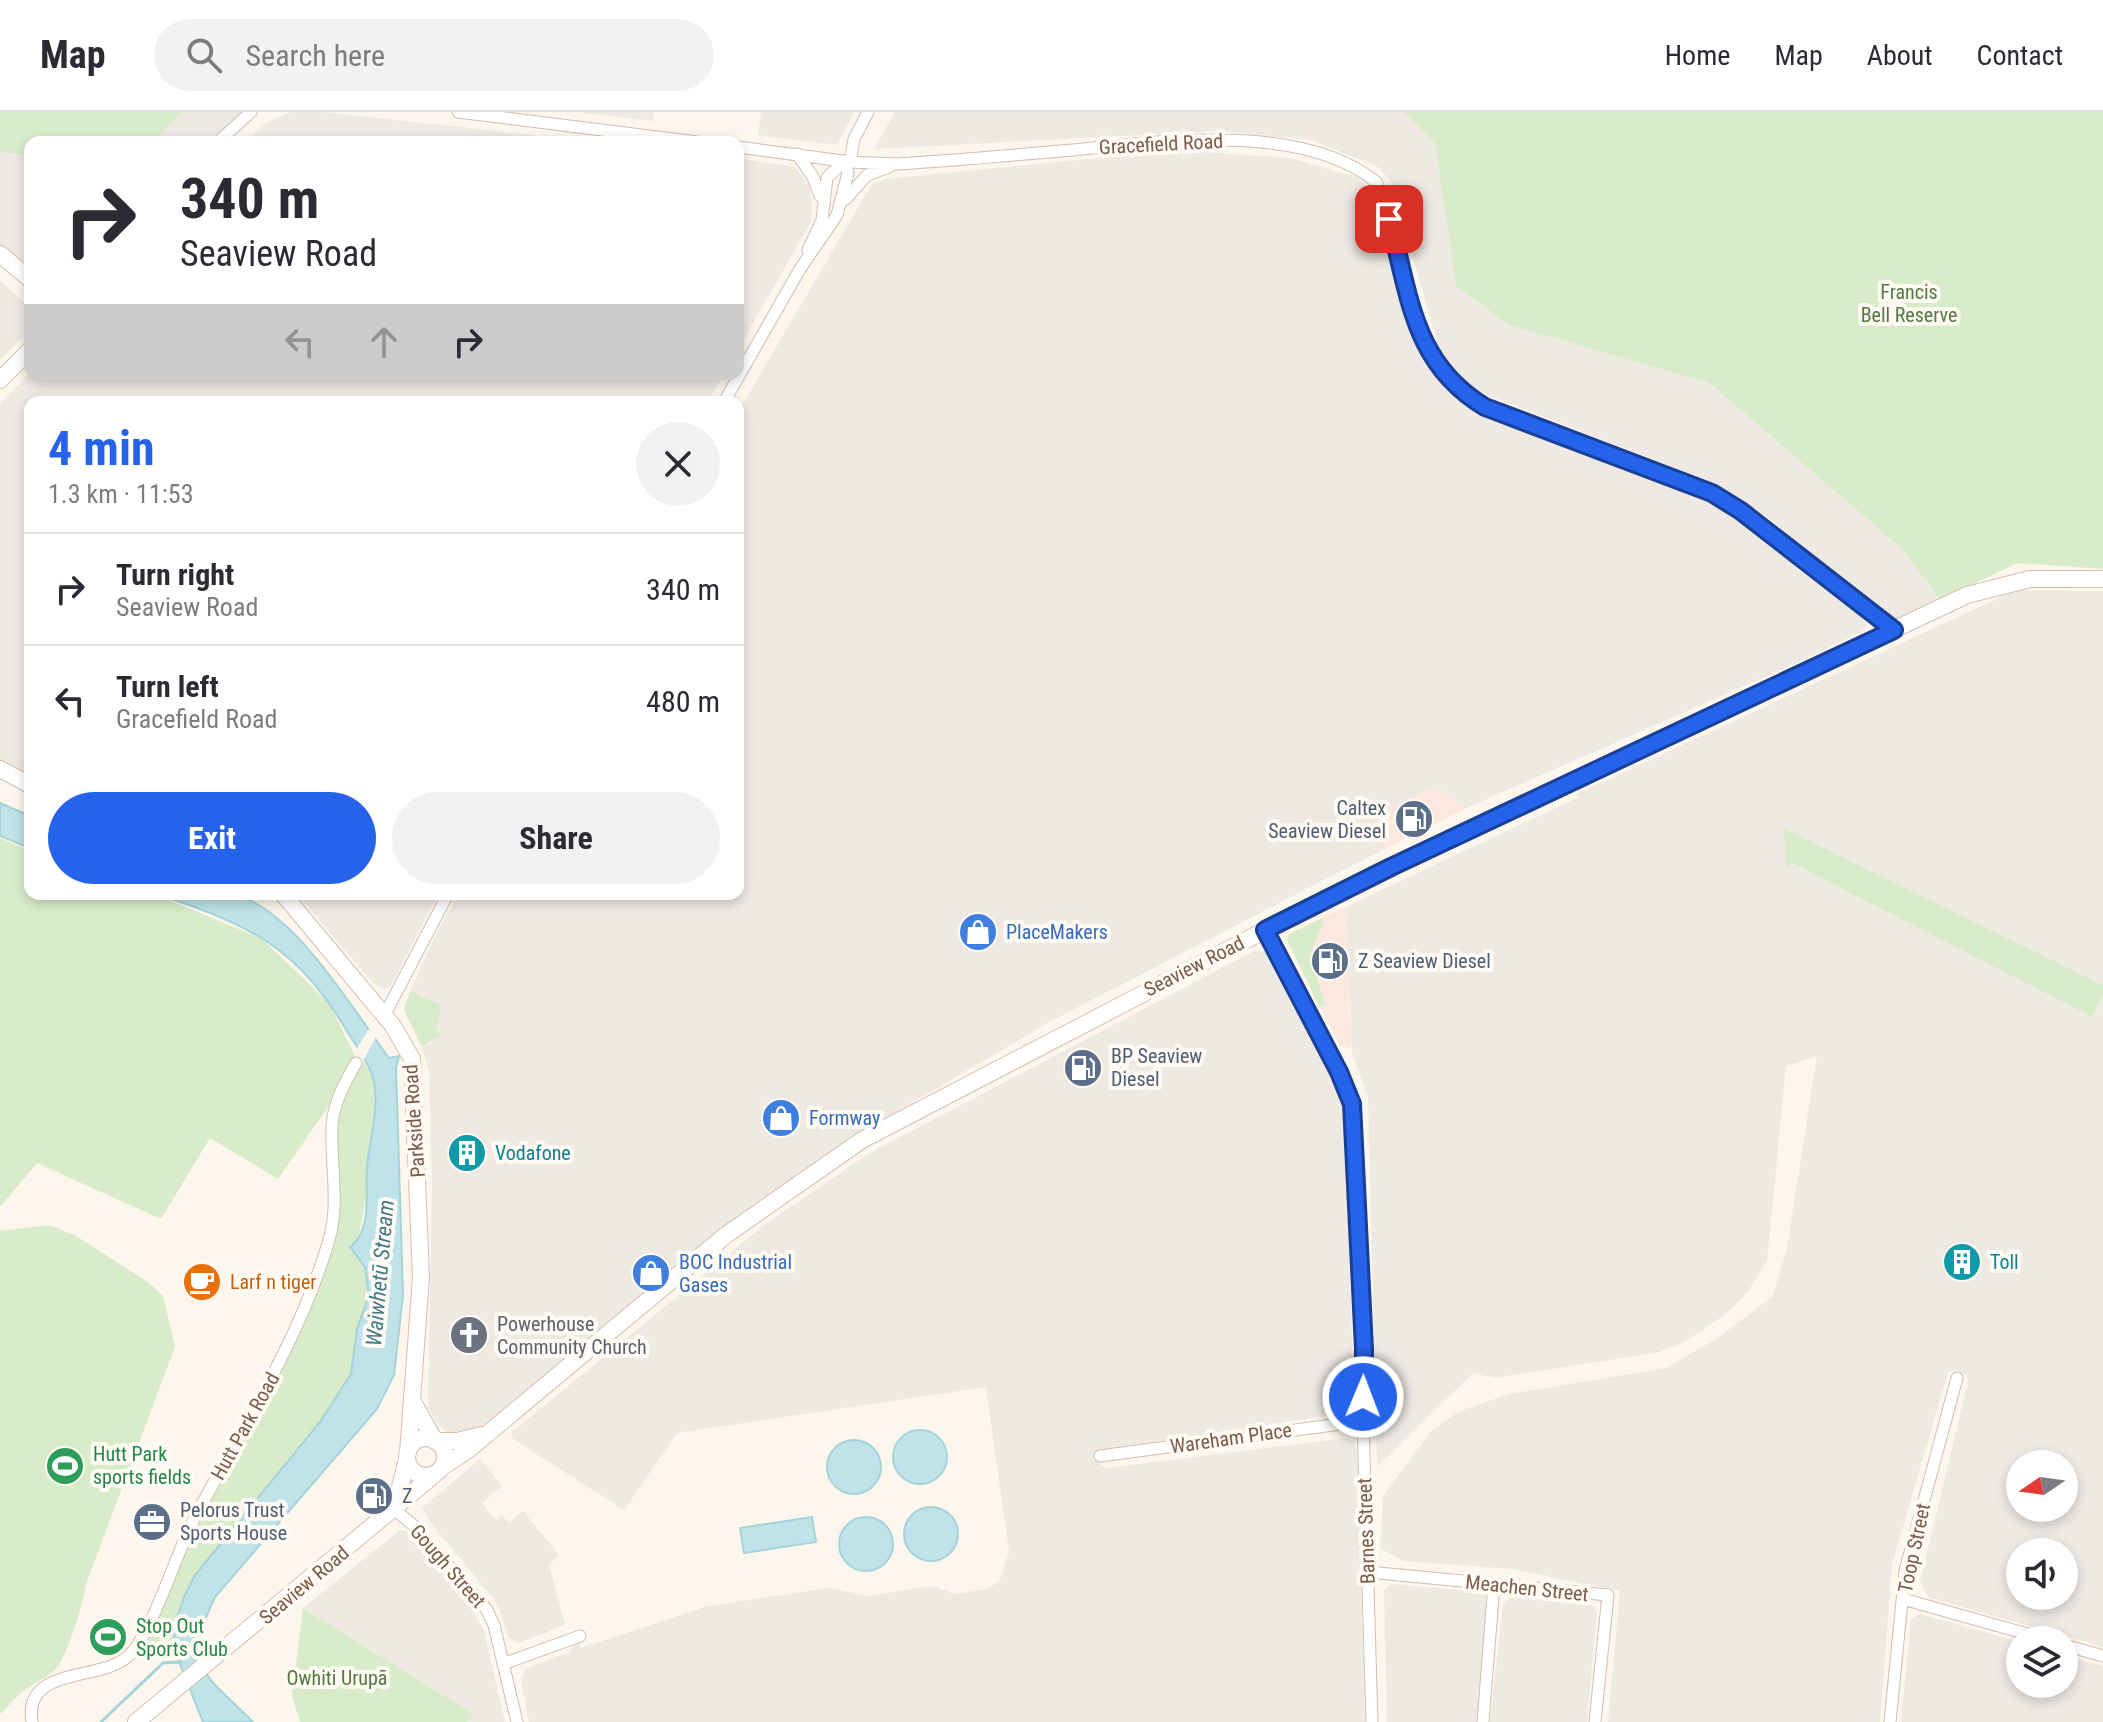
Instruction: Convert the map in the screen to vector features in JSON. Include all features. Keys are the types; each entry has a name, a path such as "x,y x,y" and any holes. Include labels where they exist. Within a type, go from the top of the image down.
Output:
{"main road":[{"path":"0,254 24,274"},
{"path":"0,380 24,356"},
{"name":"Seaview Road","path":"136,1722 726,1235 820,1166 922,1106 1391,867 1967,595 2000,584 2044,578 2103,579"},
{"path":"0,769 24,782"},
{"name":"Parkside Road","path":"288,900 404,1041 414,1072 421,1277 410,1393 408,1455"},
{"path":"408,1455 414,1472 424,1476 438,1471 445,1454 419,1418 410,1393"},
{"name":"Seaview Road","path":"435,1441 457,1441 487,1433"},
{"path":"394,1508 408,1455 420,1440 435,1441"}],"street":[{"path":"225,136 251,112"},
{"path":"458,112 649,136"},
{"path":"842,205 847,162 854,139 868,112"},
{"name":"Gracefield Road","path":"744,148 847,162 897,164 1211,139 1308,151 1363,171 1376,182 1382,193 1425,348 1463,394 1485,407 1712,493 1751,518 1894,630"},
{"path":"797,154 813,177 822,208"},
{"path":"800,269 822,220 827,178 847,162"},
{"path":"744,367 800,269 842,205 867,175 897,164"},
{"path":"384,1016 445,900"},
{"name":"Barnes Street","path":"1265,930 1339,1072 1352,1104 1364,1349 1363,1421 1372,1722"},
{"name":"Hutt Park Road","path":"32,1721 34,1700 46,1685 122,1662 140,1642 185,1535 289,1346 330,1238 332,1123 337,1099 356,1063"},
{"name":"Toop Street","path":"1890,1722 1905,1571 1957,1378"},
{"name":"Wareham Place","path":"1100,1456 1363,1421"},
{"name":"Gough Street","path":"394,1508 413,1525 487,1610 517,1722"},
{"name":"Meachen Street","path":"1368,1572 1608,1595 1595,1722"},
{"path":"1483,1722 1494,1584"},
{"path":"1903,1599 2006,1628"},
{"path":"503,1664 580,1636"},
{"path":"2078,1649 2103,1656"}],"shaded area":[{"path":"183,112 244,112 222,136 158,136"},
{"path":"291,112 321,112 541,136 252,136 267,122"},
{"path":"577,112 654,112 653,121"},
{"path":"761,112 855,112 836,145 758,135"},
{"path":"895,112 1404,112 1435,144 1456,286 1509,325 1709,383 1901,548 1940,599 1894,620 1889,618 1760,512 1723,490 1680,470 1475,390 1441,355 1391,181 1378,167 1311,140 1220,131 874,149"},
{"path":"1176,150 1290,158 1356,177 1374,194 1408,318 1427,367 1457,397 1489,420 1687,490 1731,515 1859,614 1867,626 1861,632 1792,665 1464,809 1444,792 1427,790 1381,813 1382,850 1051,1021 827,1153 750,1208 479,1431 450,1434 438,1425 428,1408 432,1176 429,1072 422,1047 432,1043 442,1005 410,991 456,900 744,900 744,402 872,184 886,179"},
{"path":"0,152 24,154 24,270 0,246"},
{"path":"744,159 795,167 810,186 811,222 744,339"},
{"path":"0,280 24,302 24,335 0,360"},
{"path":"24,379 721,380 711,396 24,396 24,775 0,764 0,404"},
{"path":"2016,590 2103,591 2103,985 1783,829 1788,868 1790,863 2093,1017 2103,996 2103,1647 2078,1640 2078,1626 2030,1626 1928,1597 1920,1582 1968,1382 1967,1376 1956,1370 1948,1372 1892,1565 1880,1722 1608,1722 1620,1591 1513,1569 1403,1561 1380,1548 1383,1496 1431,1431 1460,1411 1509,1394 1666,1368 1718,1338 1773,1296 1787,1248 1817,1056 1786,1066 1767,1261 1748,1291 1727,1313 1685,1342 1659,1352 1495,1378 1473,1373 1377,1466 1368,1097 1352,1053 1345,907 1579,797 1576,794"},
{"path":"1427,790 1444,792 1464,809 1382,850 1381,813"},
{"path":"302,900 435,900 391,986 384,989 373,983"},
{"path":"1345,907 1351,1048 1340,1046 1287,940 1289,934"},
{"path":"1254,951 1269,952 1276,963 1344,1105 1354,1400 1345,1413 1099,1450 1093,1459 1106,1468 1345,1438 1353,1441 1357,1450 1365,1722 529,1722 521,1680 526,1668 570,1652 572,1644 579,1642 581,1648 708,1606 830,1588 868,1596 932,1586 955,1594 988,1589 1000,1580 1009,1551 986,1387 677,1433 624,1510 513,1439 511,1433 764,1225 868,1154"},
{"path":"480,1459 502,1486 482,1503 496,1520 502,1515 509,1523 523,1511 559,1555 549,1565 565,1625 519,1643 509,1638 497,1603 422,1508"},
{"path":"400,1530 407,1531 426,1550 473,1611 484,1631 505,1722 467,1722 475,1715 303,1608"},
{"path":"1391,1584 1483,1592 1490,1598 1479,1722 1387,1722 1384,1590"},
{"path":"1511,1596 1592,1605 1597,1612 1587,1722 1490,1722 1503,1605"},
{"path":"1920,1614 2006,1638 2006,1698 2078,1698 2078,1659 2103,1666 2103,1722 1901,1722 1911,1619"}],"green space":[{"path":"0,112 183,112 158,136 24,136 24,154 0,152"},
{"name":"Francis Bell Reserve","path":"1404,112 2103,112 2103,569 2018,563 1940,599 1901,548 1709,383 1509,325 1456,286 1435,144"},
{"path":"1783,828 2103,985 2103,996 2092,1017 1791,863 1787,869"},
{"path":"0,838 24,848 24,900 168,900 261,938 329,1003 356,1058 328,1107 278,1179 210,1138 161,1219 37,1163 0,1207"},
{"path":"1323,918 1313,948 1325,1005 1320,1008 1287,940 1289,934"},
{"path":"410,991 442,1005 436,1030 441,1035 422,1047 404,1010"},
{"path":"364,1061 374,1084 374,1117 367,1193 354,1244 365,1267 369,1295 357,1329 351,1374 320,1422 195,1575 175,1624 174,1649 140,1655 193,1528 303,1327 335,1242 339,1206 337,1125 343,1099"},
{"name":"Hutt Park sports fields","path":"49,1225 76,1236 148,1282 163,1296 175,1347 86,1584 62,1659 55,1670 22,1692 0,1714 0,1231"},
{"name":"Owhiti Urupā","path":"303,1608 475,1715 467,1722 300,1722 292,1696"}],"water":[{"path":"0,803 24,813 24,846 0,836"},
{"name":"Waiwhetū Stream","path":"175,900 247,900 277,918 340,988 389,1058 399,1056 396,1068 403,1295 394,1375 377,1409 215,1597 200,1640 204,1669 253,1722 203,1722 174,1649 175,1624 195,1575 320,1422 351,1374 357,1329 369,1295 365,1267 350,1247 365,1221 375,1093 367,1063 310,979 268,942"},
{"path":"920,1430 939,1438 947,1457 939,1476 920,1484 901,1476 893,1457 901,1438"},
{"path":"854,1440 873,1448 881,1467 873,1486 854,1494 835,1486 827,1467 835,1448"},
{"path":"931,1507 950,1515 958,1534 950,1553 931,1561 912,1553 904,1534 912,1515"},
{"path":"812,1517 816,1542 744,1553 740,1528"},
{"path":"866,1517 885,1525 893,1544 885,1563 866,1571 847,1563 839,1544 847,1525"}],"pier":[{"path":"369,1029 376,1037 363,1061 355,1052"}],"waterway":[{"path":"101,1722 163,1663 181,1662"}],"place":[{"name":"Caltex Seaview Diesel","path":"1414,819"},
{"name":"PlaceMakers","path":"978,932"},
{"name":"Z Seaview Diesel","path":"1330,961"},
{"name":"BP Seaview Diesel","path":"1083,1068"},
{"name":"Formway","path":"781,1118"},
{"name":"Vodafone","path":"467,1153"},
{"name":"Toll","path":"1962,1262"},
{"name":"BOC Industrial Gases","path":"651,1273"},
{"name":"Larf n tiger","path":"202,1282"},
{"name":"Powerhouse Community Church","path":"469,1335"},
{"name":"Hutt Park sports fields","path":"65,1466"},
{"name":"Z","path":"374,1496"},
{"name":"Pelorus Trust Sports House","path":"152,1522"},
{"name":"Stop Out Sports Club","path":"108,1637"}],"route":[{"path":"1363,1397 1364,1349 1352,1104 1339,1072 1265,930 1391,867 1894,630 1741,511 1712,493 1485,407 1463,394 1425,348 1389,219"}]}
